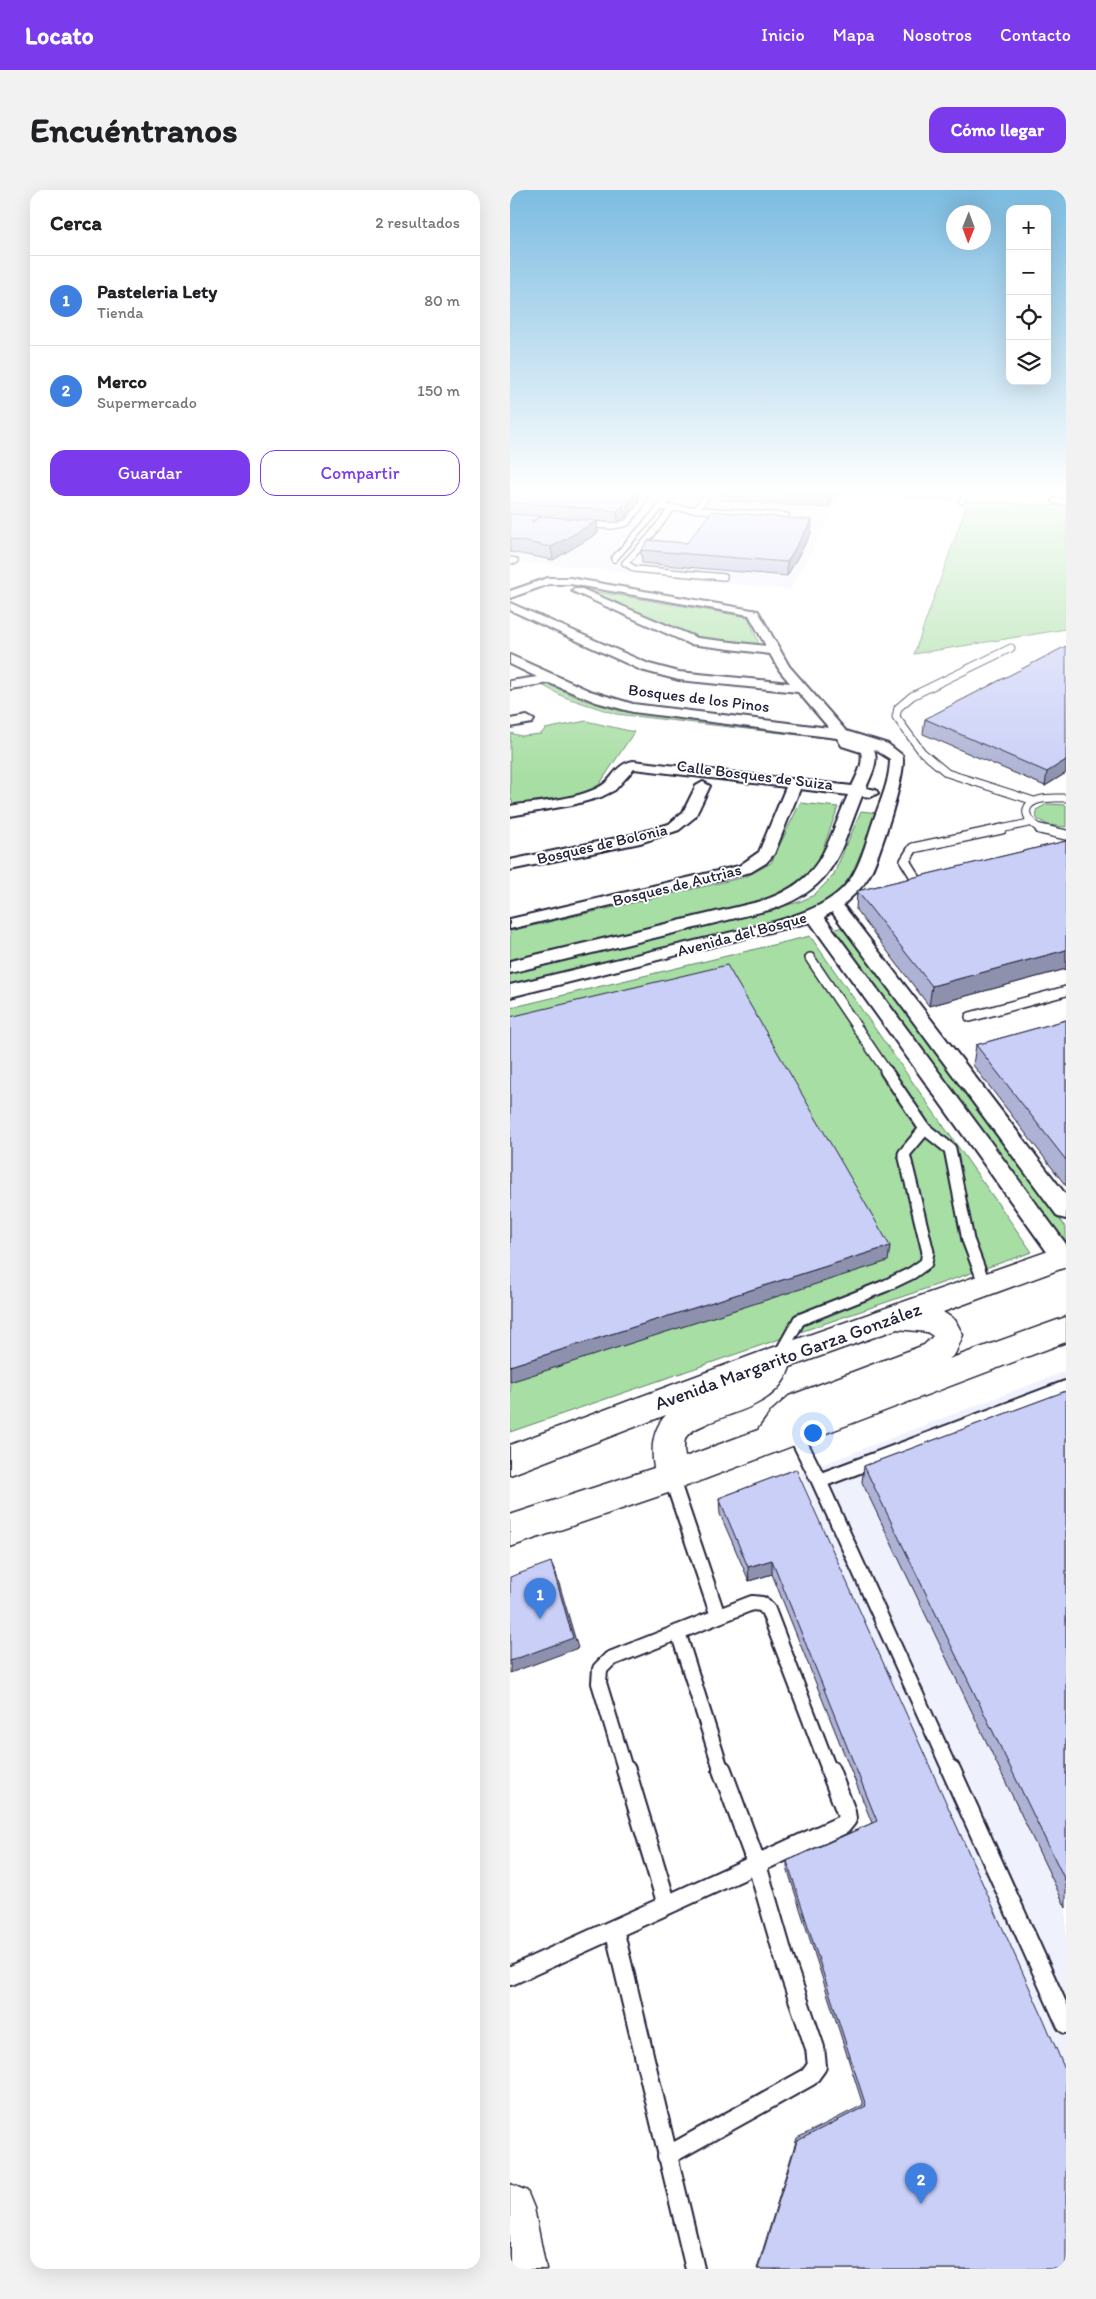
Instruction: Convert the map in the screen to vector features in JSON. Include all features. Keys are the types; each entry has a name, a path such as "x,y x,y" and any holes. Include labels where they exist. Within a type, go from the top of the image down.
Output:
{"main road":[{"name":"Avenida Margarito Garza González","path":"510,1460 777,1359 1064,1256"},
{"path":"781,1436 783,1421 800,1406 935,1354 944,1344 948,1335 944,1326 936,1321 892,1318"},
{"path":"510,1531 671,1477 1066,1329"},
{"path":"671,1477 668,1451 673,1430 684,1420 759,1387 771,1377 777,1359"},
{"path":"510,2208 521,2269"}],"street":[{"path":"510,594 535,586"},
{"path":"568,586 689,639 774,651"},
{"path":"600,586 747,611 758,617 774,651 801,688 846,739"},
{"path":"510,606 645,668 679,676 801,688"},
{"name":"Bosques de los Pinos","path":"510,659 590,697 633,708 873,743 890,752"},
{"path":"510,675 548,694"},
{"path":"510,685 550,679"},
{"name":"Bosques de los Pinos","path":"606,716 630,720 846,739 867,749"},
{"path":"510,723 527,720"},
{"name":"Avenida del Bosque","path":"510,967 708,920 783,900 802,891 819,877 868,766 870,755 867,749"},
{"name":"Avenida del Bosque","path":"510,992 779,926 814,915 834,904 852,888 862,874 888,801 898,763 897,758 890,752"},
{"path":"510,812 596,794 615,783 625,770"},
{"name":"Calle Bosques de Suiza","path":"625,770 703,786 793,791"},
{"name":"Calle Bosques de Suiza","path":"625,770 888,801"},
{"name":"Bosques de Bolonia","path":"510,865 640,838 674,827 690,814 703,786"},
{"name":"Bosques de Autrias","path":"510,924 745,868 760,860 766,854 793,791"},
{"path":"834,904 1066,1211"},
{"path":"814,915 1064,1256"}],"lane":[{"path":"1011,648 912,696 898,708 896,717 917,746 931,761 947,773 1034,801"},
{"path":"1066,798 1046,798 1034,801 1025,809 1026,818 1029,823 1048,832 1066,835"},
{"path":"918,882 905,861 912,848 1029,823"},
{"path":"810,958 925,1128 950,1149 968,1240 985,1285"},
{"path":"970,1017 1066,991"},
{"path":"777,1359 799,1320 885,1286 912,1273 926,1263 928,1252 904,1154 925,1128"},
{"path":"819,1481 1066,1388"},
{"path":"781,1436 819,1481 1066,2024"},
{"path":"671,1477 718,1616"},
{"path":"510,1976 757,1865 842,1825 847,1820 846,1812 768,1610 762,1604 752,1603 610,1659 600,1669 599,1683 667,1905"},
{"path":"667,2156 809,2077 817,2066 815,2048 785,1961 757,1865 724,1778 678,1632"},
{"path":"614,1929 695,2269"}],"shaded area":[{"path":"753,586 792,586 790,590"},
{"path":"1066,1371 1066,2102 800,1473"}],"green space":[{"path":"938,586 1066,586 1066,629 914,654"},
{"path":"586,590 748,617 760,646 704,639"},
{"path":"548,684 581,699 620,711 829,735 834,739 616,714 564,697 542,685"},
{"path":"586,721 634,732 595,791 515,808 510,797 510,733 521,736 541,734 545,729"},
{"path":"800,803 838,807 815,871 802,884 771,898 510,961 510,931 745,877 771,863"},
{"path":"1047,804 1066,805 1066,827 1048,825 1037,819 1036,810"},
{"path":"861,811 878,813 849,880 838,894 826,904 786,920 510,986 510,973 799,902 814,895 833,876"},
{"path":"844,926 1066,1228 1066,1244 834,930"},
{"path":"810,936 1032,1252 510,1432 510,1008"}],"building":[{"path":"1066,646 1066,760 1047,772 925,719"},
{"path":"1066,841 1066,950 932,986 857,891"},
{"path":"727,965 890,1246 510,1366 510,1017"},
{"path":"1066,1020 1066,1160 976,1045"},
{"path":"1066,1391 1066,1882 864,1466"},
{"path":"796,1469 1066,2072 1066,2269 758,2269 797,2141 866,2106 787,1861 877,1821 772,1560 748,1567 719,1498"},
{"path":"551,1562 573,1638 510,1661 510,1577"}],"place":[{"name":"Pasteleria Lety","path":"540,1619"},
{"name":"Merco","path":"921,2204"}]}
